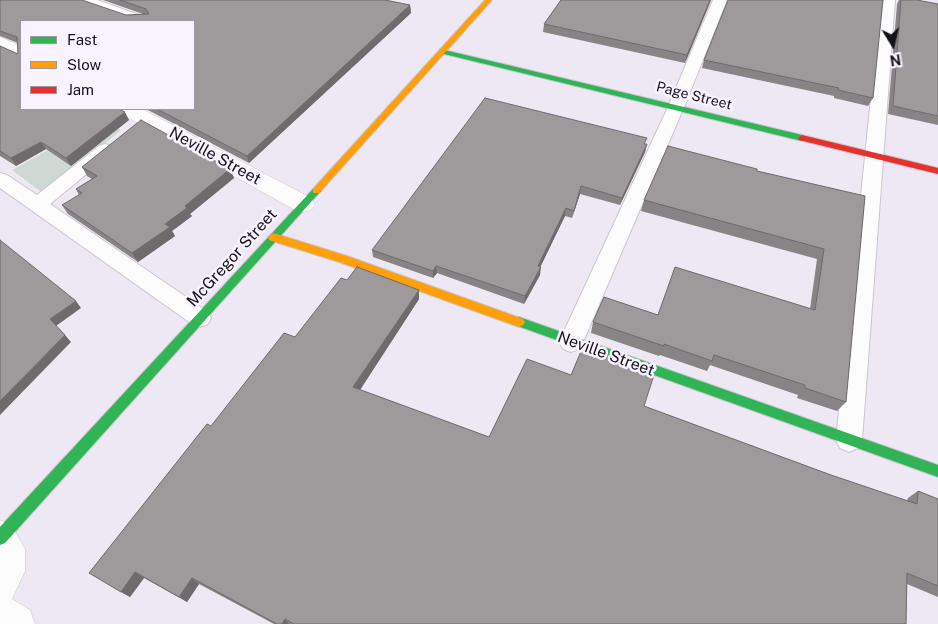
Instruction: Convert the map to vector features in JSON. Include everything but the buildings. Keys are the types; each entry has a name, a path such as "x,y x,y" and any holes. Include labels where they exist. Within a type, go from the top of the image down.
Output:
{"street":[{"name":"McGregor Street","path":"0,538 488,0"},
{"name":"Page Street","path":"443,51 938,171"},
{"name":"Neville Street","path":"131,123 303,204"},
{"name":"Neville Street","path":"274,237 343,259 571,342 938,471"},
{"path":"0,538 8,549 7,571 0,586"},
{"path":"0,613 16,624"}],"lane":[{"path":"571,342 676,107 720,0"},
{"path":"849,440 888,0"},
{"path":"86,2 140,20"},
{"path":"38,204 131,123"},
{"path":"0,179 200,318"}],"shaded area":[{"path":"102,120 121,130 44,194 12,170"}],"traffic: fast":[{"path":"443,51 802,138"},
{"path":"0,538 316,191"},
{"path":"519,322 938,471"}],"traffic: slow":[{"path":"316,191 489,0"},
{"path":"273,237 343,259 519,322"}],"traffic: jam":[{"path":"802,138 938,171"}]}
